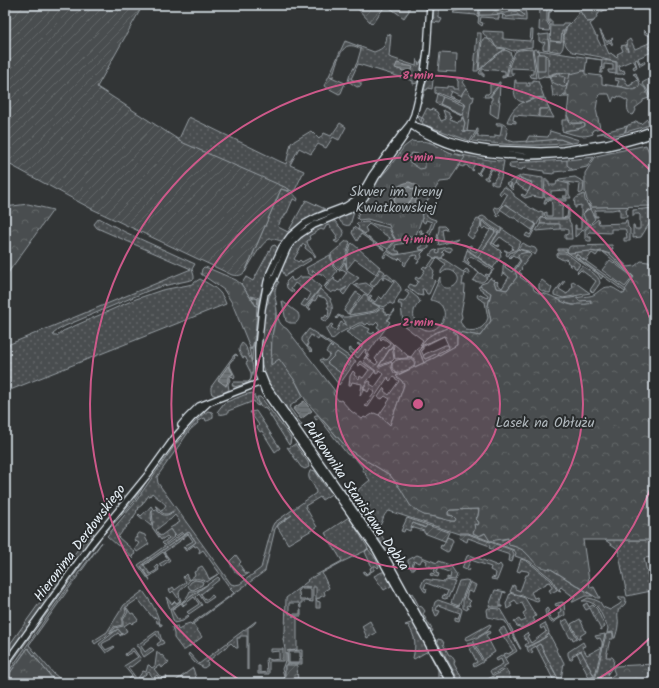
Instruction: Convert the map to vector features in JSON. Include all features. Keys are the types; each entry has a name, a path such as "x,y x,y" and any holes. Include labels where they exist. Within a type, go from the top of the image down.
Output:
{"main road":[{"name":"Pułkownika Stanisława Dąbka","path":"430,5 426,64 415,110 410,124 355,200 323,221 308,228 285,248 274,279 264,297 257,358 262,381 269,398 369,539 455,683"},
{"path":"410,124 449,140 474,147 540,151 563,150 607,142 627,138 654,129"},
{"path":"410,124 416,129 437,140 461,149 483,154 507,156 571,154 616,146 654,134"},
{"name":"Hieronima Derdowskiego","path":"5,664 77,563 149,473 187,418 199,406 262,381"},
{"name":"Pułkownika Stanisława Dąbka","path":"430,642 450,683"}],"green space":[{"path":"5,5 143,5 97,87 179,141 289,189 289,191 281,189 244,273 236,276 232,275 90,208 5,162"},
{"path":"354,5 386,5 372,24"},
{"path":"386,5 409,5 409,11 404,18"},
{"path":"434,5 439,6 439,18 442,19 440,23 433,22"},
{"path":"581,5 604,5 607,9 599,13 594,21 587,22 580,11"},
{"path":"464,6 478,9 478,17 476,15 453,13"},
{"path":"540,8 547,8 547,22 550,27 549,31 539,30"},
{"path":"491,9 504,13 519,11 524,16 522,17 518,15 507,17 502,14 479,15 480,10"},
{"path":"525,10 526,21 502,19 503,14 507,16 523,17 523,14 519,11"},
{"path":"549,11 552,11 549,12 549,21 552,21 552,26 562,26 563,23 569,23 564,31 561,42 550,41 551,26 548,21"},
{"path":"580,11 587,22 594,21 590,24 596,36 598,36 597,38 601,46 605,44 600,30 606,41 613,38 611,40 613,45 610,42 605,45 609,54 611,53 615,57 618,56 617,54 623,51 621,46 625,45 628,51 626,42 630,39 635,49 649,43 650,36 645,34 644,30 647,33 654,34 654,41 652,45 648,47 649,49 654,48 654,51 638,58 640,63 644,61 645,63 640,66 637,59 635,60 637,67 634,69 633,67 636,65 633,60 619,66 620,71 624,70 625,73 622,74 617,74 617,62 601,57 573,52 565,43 564,36 569,24"},
{"path":"499,14 499,19 481,17 480,22 483,23 482,26 478,23 479,15"},
{"path":"531,30 533,30 532,47 513,51 496,47 492,40 488,39 483,33 483,31 503,32 503,39 530,41"},
{"path":"562,31 564,31 564,34 562,50 560,52 549,50 550,41 561,42"},
{"path":"477,33 481,33 481,37 478,71 474,71"},
{"path":"387,34 391,35 389,57 416,66 417,59 419,65 422,60 422,67 417,83 413,84 413,81 358,64 351,79 361,83 361,86 357,87 348,81 350,74 357,63 361,49 352,46 348,46 342,51 333,77 329,76 345,41 374,52 384,46"},
{"path":"539,34 549,34 548,50 543,49 545,42 542,43 539,41"},
{"path":"483,39 489,40 497,48 505,49 479,70 482,41"},
{"path":"532,49 536,78 531,77 530,74 533,74 533,69 511,68 511,73 514,73 512,76 507,76 515,52 519,50"},
{"path":"535,49 539,51 539,56 548,56 548,77 544,76 538,78 533,50"},
{"path":"505,50 510,52 512,57 509,62 506,77 502,78 502,76 505,76 505,71 482,69 482,74 484,74 484,77 479,73 481,70 487,63"},
{"path":"538,50 616,62 616,74 609,73 608,71 613,70 613,65 604,64 604,69 602,70 602,73 600,73 602,60 587,58 585,71 582,71 569,80 566,90 569,96 562,97 565,96 564,94 561,98 559,96 553,96 549,77 557,73 571,73 561,72 553,73 548,77 548,58 546,55 540,54"},
{"path":"440,53 457,54 456,72 438,71"},
{"path":"537,54 545,54 545,71 537,71"},
{"path":"585,71 585,74 601,76 602,84 634,90 639,87 640,84 645,88 649,98 643,100 643,102 635,108 636,110 634,114 631,115 627,105 628,101 618,96 617,98 614,97 612,102 609,94 600,94 596,109 600,128 593,130 593,134 586,136 579,136 565,132 585,126 585,124 582,123 569,123 570,120 568,121 569,119 567,115 569,96 566,95 570,74"},
{"path":"636,73 640,84 639,88 631,89 617,86 619,81 615,80 615,78 624,78 628,86 633,84 632,82 638,80 633,74"},
{"path":"554,75 565,77 564,82 567,85 562,87 553,82 551,76"},
{"path":"329,76 345,83 341,93 339,94 324,86"},
{"path":"654,76 654,103 642,83"},
{"path":"432,77 432,89 428,88 425,90 421,104 427,78"},
{"path":"457,78 463,79 464,81 462,82 466,88 461,96 451,91 449,96 459,100 459,102 438,93 435,93 435,87 447,88 447,86 453,87 453,89 458,89"},
{"path":"515,80 516,83 527,83 527,86 530,86 528,83 533,83 533,80 538,81 544,97 534,98 525,102 545,98 549,109 539,109 539,117 514,115 513,120 516,121 516,123 507,122 513,110 524,102 517,100 514,91"},
{"path":"499,82 498,100 500,101 498,118 490,113 492,97 490,97 498,87 489,97 484,97 485,94 490,92 490,84 498,84"},
{"path":"466,88 472,97 474,96 473,101 471,102 467,132 463,131 465,123 463,111 466,105 459,101"},
{"path":"437,94 443,97 440,104 462,115 435,103"},
{"path":"443,97 465,106 462,114 440,104"},
{"path":"427,108 437,112 441,121 446,119 443,110 449,113 451,116 450,119 458,122 461,121 462,117 465,123 463,131 476,132 478,129 478,133 475,133 470,141 425,125 422,123 424,119 422,118"},
{"path":"539,109 549,109 554,118 539,117"},
{"path":"417,115 422,118 421,122"},
{"path":"567,115 572,124 582,123 585,124 585,126 565,132 562,131 562,120 567,120"},
{"path":"189,117 286,164 291,143 311,131 319,139 324,133 331,136 340,123 346,127 339,140 333,137 326,148 318,144 311,154 299,148 290,165 304,171 294,192 178,141"},
{"path":"647,119 650,125 625,132 628,125 637,121 641,124"},
{"path":"497,123 503,124 508,128 505,139 514,142 560,139 571,143 522,145 472,141 476,134 478,134 478,137 495,138 495,135 500,136 502,125 496,125"},
{"path":"627,126 624,133 611,136 604,133 597,134"},
{"path":"550,131 579,140 578,142 571,143 560,139 526,142 529,136 548,137"},
{"name":"Skwer im. Ireny Kwiatkowskiej","path":"412,141 428,142 449,152 465,157 449,181 440,182 421,210 422,218 416,235 396,240 389,225 367,219 359,220 357,218 361,205 377,181 404,147"},
{"path":"429,142 451,153 489,160 504,161 501,178 498,185 491,183 491,181 493,182 499,172 492,169 487,178 489,179 487,180 484,177 486,177 491,168 484,165 479,173 481,175 479,175 476,172 478,173 483,164 481,163 474,165 472,169 474,170 473,171 466,165 463,167 459,165 461,162"},
{"path":"646,145 652,159 654,159 654,206 592,207 587,200 585,192 585,173 596,156"},
{"path":"412,153 425,156 425,168 420,169 405,159"},
{"path":"594,157 587,167 573,170 567,165 567,160"},
{"path":"567,160 568,165 573,170 554,172 554,174 544,173 544,171 523,168 522,170 509,167 510,163"},
{"path":"522,175 543,178 543,198 532,196 525,198 521,195 522,194 525,196 532,182 519,178 512,187 514,189 513,190 510,188 511,183 510,187 506,184"},
{"path":"575,177 584,182 583,192 580,194 580,184 558,180"},
{"path":"519,178 532,183 528,192 515,183"},
{"path":"545,179 549,182 549,185 556,185 557,181 569,184 569,194 571,198 563,198 563,196 567,196 567,191 565,190 551,191 551,196 554,196 554,198 545,198"},
{"path":"503,187 505,187 514,194 514,196 532,209 539,213 540,211 543,212 543,216 530,238 525,236 527,233 530,235 536,225 505,204 498,213 500,215 498,217 497,216 494,207 500,207 507,195 503,192 501,195 499,193"},
{"path":"281,189 291,192 298,199 297,201 293,199 287,213 283,219 281,219 278,227 288,232 306,200 325,209 301,223 292,230 283,241 270,239 263,244 245,272"},
{"path":"584,194 585,200 590,209 584,214 586,222 589,223 589,225 575,237 575,225 576,229 581,229 581,205 576,206 575,208 575,200"},
{"path":"545,199 567,199 567,201 559,201 559,205 564,206 562,208 562,218 546,218 544,213 547,212 547,216 552,216 552,205 551,200 544,204"},
{"path":"28,204 53,210 5,277 5,207"},
{"path":"505,204 534,223 536,225 532,230 500,209"},
{"path":"588,204 592,207 628,206 628,209 626,209 627,217 620,217 619,208 619,210 597,210 595,211 595,216 598,217 595,217"},
{"path":"569,205 569,218 562,218 567,217 568,210 566,206"},
{"path":"654,208 654,216 641,237 633,238 633,225 635,229 640,229 640,215 634,214 633,216 633,210"},
{"path":"590,209 595,219 589,225 583,214"},
{"path":"353,210 354,212 350,225 342,224 339,217"},
{"path":"421,212 436,220 430,235 432,239 430,245 419,231 422,230 421,233 427,235 432,222 426,220 425,223 423,222 422,218 415,215"},
{"path":"483,216 501,228 501,232 479,219"},
{"path":"544,217 546,219 569,219 571,224 572,239 565,239 565,235 568,234 568,230 560,229 559,224 540,224 541,219"},
{"path":"99,218 125,232 195,264 192,269 194,279 150,290 65,326 53,334 54,336 57,336 63,331 136,299 162,290 192,284 200,279 219,291 226,304 5,392 5,346 191,269 97,228 94,224"},
{"path":"477,219 481,221 480,228 472,239 467,235"},
{"path":"598,219 599,224 625,223 627,220 628,227 630,229 630,241 624,241 624,238 627,238 625,229 611,229 611,233 589,232 588,237 591,237 591,241 585,239 585,230"},
{"path":"331,220 335,221 344,232 341,240 337,243 334,241 337,240 337,236 329,225 326,226 324,230 321,229 309,236 310,239 307,241 316,257 314,258 315,256 305,248 306,245 303,244 294,259 298,262 300,260 302,262 310,258 311,260 285,276 281,268 287,253 294,242 313,228"},
{"path":"482,221 498,233 491,244 501,251 501,256 493,268 478,257 495,232 485,227 483,229 481,228"},
{"path":"367,222 389,228 395,240 388,249 381,245 384,242 386,243 390,238 369,224 365,228 367,231 365,234 358,229 359,227 356,224 357,223"},
{"path":"540,224 560,224 560,229 536,231"},
{"path":"439,226 444,226 447,229 442,230 444,242 458,238 454,241 439,245 437,237"},
{"path":"354,227 384,250 376,244 374,246 374,243 361,234 357,241 352,233"},
{"path":"501,228 521,242 516,250 508,256 506,255 507,252 504,250 509,252 513,249 513,246 500,237 494,244 492,243 499,232 501,232"},
{"path":"491,229 495,232 478,257 467,249 470,245 472,246 470,249 476,252"},
{"path":"421,235 429,245 429,248 420,250 419,247 422,247 421,240 395,245 396,251 399,251 400,254 394,254 388,250 396,241"},
{"path":"346,241 350,242 345,260 338,270 334,266 331,254"},
{"path":"352,243 380,267 376,274 355,259 347,269 346,260"},
{"path":"523,243 535,248 537,251 535,255 528,251 518,249"},
{"path":"275,245 278,249 267,271 260,296 256,336 253,347 252,361 249,348 251,349 255,339 259,298 251,296 258,299 257,307 241,284 246,277 253,281 272,246"},
{"name":"Lasek na Obłużu","path":"612,245 612,252 628,267 635,266 641,261 654,262 654,540 583,540 590,588 594,587 600,598 597,598 551,569 537,565 524,551 509,545 508,538 490,541 485,533 479,536 473,533 475,529 474,524 478,525 479,523 476,519 479,509 450,510 448,515 453,516 456,519 455,521 424,515 418,512 410,505 390,475 349,450 306,401 296,382 279,359 271,365 272,336 276,317 276,303 279,321 283,327 287,329 335,391 333,394 339,401 341,400 351,411 362,419 374,413 379,415 390,425 404,385 396,376 457,345 457,336 453,331 480,336 491,321 488,306 491,293 480,286 481,284 487,282 490,278 494,281 496,288 507,290 517,277 515,270 521,261 518,255 528,252 531,255 519,272 522,274 520,277 533,286 534,290 539,293 543,293 568,304 574,305 591,303 591,300 579,301 577,298 593,295 601,289 607,287 613,288 624,294 634,277 610,254 601,251 569,253 567,251 571,246"},
{"path":"448,247 451,248 451,251 444,250 442,252 444,254 442,258 434,258 430,255 433,251 436,250 436,253 438,254 439,249"},
{"path":"518,249 528,252 515,270 517,277 507,290 496,288 493,279 498,282 497,284 502,288 509,277 504,273 502,276 504,263 506,264 505,267 512,272 520,260 513,255 510,258 509,257"},
{"path":"558,249 567,249 569,253 601,251 610,254 634,277 603,252 599,252 596,256 592,253 586,261 576,254 575,256 603,276 601,279 598,274 567,252 558,251"},
{"path":"425,250 421,254 422,257 417,264 419,260 416,259 418,256 417,255 411,256 405,266 403,264 404,262 400,258 398,260 387,254 384,258 383,256 387,251 396,255"},
{"path":"467,250 494,269 488,277 485,275 489,275 492,270 491,269 471,256 467,260 469,264 464,260"},
{"path":"558,253 566,253 580,264 577,269 572,264 571,267 566,259 563,260 556,256"},
{"path":"576,254 626,290 625,292 575,256"},
{"path":"330,255 333,267 337,271 324,287 328,281 325,276 319,273 317,274 313,270 312,272 314,274 312,276 308,273 306,268"},
{"path":"434,258 437,258 431,267 434,271 432,278 435,281 429,294 422,289 423,296 418,295 408,287 410,284 415,286 418,281 415,279 416,277 419,279 425,270 422,268 424,266 427,268"},
{"path":"437,258 442,258 463,272 466,269 468,270 470,275 464,273 462,285 465,286 461,313 462,317 460,322 466,330 473,331 479,329 484,325 488,318 485,302 477,296 478,294 487,298 488,295 478,287 480,286 491,292 488,306 491,321 480,336 454,332 457,336 457,345 412,368 415,361 411,357 419,346 421,348 423,347 421,350 425,359 449,347 444,336 422,347 420,345 423,340 403,325 401,304 398,304 399,301 404,302 409,294 405,291 406,289 408,290 418,298 420,302 415,309 415,321 424,329 430,330 436,328 444,319 444,313 442,306 439,303 430,300 440,277 443,287 452,287 458,282 458,277 453,271 444,271 441,274 441,271 446,264"},
{"path":"610,260 633,277 625,287 602,270"},
{"path":"463,261 487,278 482,282 473,281 479,273"},
{"path":"345,262 347,270 359,278 350,285 344,295 341,292 347,287 340,291 338,290 331,293 325,288 335,277 334,280 339,283 347,272 342,269 339,271"},
{"path":"582,266 593,273 599,280 600,283 593,293 590,290 596,281 581,270 578,273 577,272"},
{"path":"204,267 236,280 241,284 257,306 255,335 251,350 232,303 224,290 201,274"},
{"path":"381,269 385,272 374,287 370,284"},
{"path":"386,273 397,283 401,290 395,300 394,305 390,303 384,307 369,300 369,297 370,295 372,296 370,298 375,302 379,296 382,299 394,282 385,277 383,280 382,278"},
{"path":"291,277 294,281 300,277 310,277 321,287 305,307 301,305 305,299 307,301 311,294 295,283 291,289 294,291 293,293 287,288 286,282"},
{"path":"542,280 552,288 550,293 539,289 539,284"},
{"path":"564,280 565,281 559,289 567,294 573,286 571,284 573,281 590,293 563,298 554,295"},
{"path":"276,281 279,282 275,291 276,312 272,336 271,364 279,358 296,382 303,396 289,407 302,425 300,426 270,386 262,364 261,340 265,307 268,303"},
{"path":"366,283 373,288 368,295 354,285"},
{"path":"320,289 331,299 332,312 326,322 321,319 326,315 328,317 329,309 327,308 329,305 325,298 318,296 308,307 311,309 310,310 306,308"},
{"path":"356,292 361,295 348,314 344,310"},
{"path":"364,294 368,296 368,301 380,307 374,311 349,315 349,314"},
{"path":"578,297 577,298 591,300 591,303 572,305 554,298 561,299"},
{"path":"282,301 298,313 299,318 296,323 286,321"},
{"path":"381,308 384,309 383,311 388,315 391,315 394,310 395,311 387,320 390,322 364,359 367,354 365,353 365,349 358,358 349,351 350,348 357,353 362,347 357,344 358,343 362,346 364,344 346,332 361,325 370,329 368,332 372,334 374,332 376,334 380,329 377,327 379,324 377,322 374,325 359,323 340,333 332,340 326,330 326,328 328,328 331,324 333,325 331,327 336,331 341,322 347,326 344,320 339,316 337,319 336,318 338,315 347,317 375,312"},
{"path":"309,329 320,336 318,340 311,335 307,341 307,346 311,349 311,352 302,341 302,338"},
{"path":"384,336 393,344 378,367 392,362 391,367 394,373 399,374 408,370 396,376 404,385 390,425 379,415 390,399 385,396 382,399 378,397 384,388 384,391 389,395 399,381 393,377 390,381 388,377 368,407 365,406 375,392 370,388 368,392 364,387 369,381 371,382 370,384 375,387 384,374 379,370 377,374 375,373 376,371 363,361 368,355 370,356 368,359 376,365 378,362 375,359 382,349 384,347 386,349 390,343 383,338 380,340 381,337"},
{"path":"321,337 356,361 339,385 320,360 322,359 325,361 330,355 326,352 330,346 332,348 333,347 320,338"},
{"path":"242,343 246,347 253,366 251,379 251,373 246,363 248,362 245,357 243,358 239,350"},
{"path":"394,344 407,355 408,358 395,359"},
{"path":"448,345 449,348 425,359 423,356 425,354"},
{"path":"392,346 394,359 379,366"},
{"path":"337,352 351,362 342,374 327,363"},
{"path":"236,354 238,356 234,356 235,358 229,364 235,376 234,378 232,376 229,378 229,390 216,396 212,394 211,387 234,355"},
{"path":"401,359 413,360 413,367 400,372 394,371 392,364 394,362"},
{"path":"360,361 375,371 363,387 364,390 360,396 362,384 352,382 351,385 349,385 350,376 353,371 355,373 354,375 359,379 360,376 363,378 369,370 361,364 359,366 357,365"},
{"path":"251,379 249,383 234,387 232,384 233,382 248,382"},
{"path":"252,393 259,406 256,405 254,401 228,411 228,413 221,414 217,412 224,403"},
{"path":"257,397 260,397 263,400 291,438 289,445 265,407 262,408 260,406"},
{"path":"208,411 212,412 212,418 206,421 205,418 197,421 198,423 190,430 157,477 158,483 231,584 240,584 261,568 274,523 316,493 316,490 309,477 310,471 315,471 325,486 333,493 322,500 320,497 305,506 317,527 288,544 277,526 265,571 193,624 202,637 183,650 174,638 172,627 178,626 178,630 184,627 184,625 190,623 192,625 192,623 234,593 230,589 232,587 230,588 203,550 199,553 200,550 194,545 186,551 183,547 186,549 196,542 188,532 143,565 150,574 157,570 155,567 157,565 159,570 149,577 141,566 149,580 138,565 183,533 182,532 176,536 170,528 180,522 175,515 156,530 160,536 170,529 174,535 174,537 164,545 162,543 169,538 167,536 161,540 152,527 152,512 155,509 165,515 170,514 173,511 168,514 164,514 157,509 155,506 162,511 166,505 152,493 138,508 139,509 136,511 137,512 133,519 118,536 135,552 132,556 134,558 133,559 122,547 117,545 107,536 135,503 177,442 199,418","holes":["292,515 277,526 279,523"]},
{"path":"256,411 280,448 275,452 262,431 260,432 257,427 259,425 250,412"},
{"path":"318,415 349,450 390,475 424,515 455,521 453,516 448,515 450,510 479,509 476,520 479,523 478,525 475,524 475,529 473,532 482,535 485,533 501,540 509,538 509,545 517,547 528,554 535,563 541,567 551,569 593,596 585,596 572,602 575,598 561,587 559,589 561,591 558,590 552,579 529,561 515,556 516,553 514,550 468,533 459,534 389,511 385,514 377,528 386,543 390,548 392,547 392,548 385,549 344,489 347,487 353,496 370,480 355,458 347,454 319,418 316,420 314,416"},
{"path":"295,444 308,462 309,467 305,469 301,467 287,447 289,448"},
{"path":"149,477 134,502 104,534 133,500"},
{"path":"151,506 153,509 151,513 151,526 138,515 139,514 141,516"},
{"path":"349,517 368,548 365,551 322,573 329,588 324,591 325,595 320,598 316,599 316,587 313,587 313,602 306,601 311,600 311,589 302,589 302,587 299,588 299,591 297,591 299,592 300,600 305,600 305,602 301,602 301,608 299,603 289,603 289,614 300,614 301,610 301,616 292,616 297,617 297,650 287,651 302,650 302,657 300,657 300,652 289,652 289,663 300,663 300,658 302,658 302,664 288,664 287,653 285,679 282,669 285,661 283,639 285,632 286,598 308,581 307,580 342,561 325,533"},
{"path":"407,518 427,525 426,528 413,523 410,531 405,529 404,532 401,531"},
{"path":"413,523 425,528 427,525 449,532 445,541 424,533 424,531 411,527"},
{"path":"93,532 94,535 5,660 5,651 83,542"},
{"path":"189,532 196,542 186,549 184,547 193,541 188,534 164,552 170,560 161,567 159,564 168,559 163,552 143,565 143,564"},
{"path":"138,533 145,535 149,544 137,552 135,549 139,543 134,540 136,537 137,538 136,536"},
{"path":"460,534 468,534 512,550 514,554 512,562 509,561 510,555 489,548 490,546 468,538 467,542 459,538"},
{"path":"447,537 453,541 449,551 447,552 440,548 441,545 443,546"},
{"path":"98,539 100,539 5,672 5,667"},
{"path":"605,540 654,540 654,557 644,558 651,591 627,596 618,549"},
{"path":"102,542 29,645 53,673 65,683 56,683 28,648 5,680 5,677 53,608"},
{"path":"368,549 376,559 379,567 374,566 374,570 366,575 363,572 365,571 366,574 371,571 370,568 372,567 365,552"},
{"path":"236,555 241,562 239,564 246,574 248,574 242,576 239,575 232,567 230,561"},
{"path":"417,555 437,563 438,561 450,565 457,575 455,580 447,579 447,577 450,578 451,573 438,568 436,573 439,574 438,577 430,575 431,573 434,574 435,569 426,565 427,561 422,559 420,563 414,561 412,566 415,567 414,569 411,569 408,560"},
{"path":"470,555 498,566 500,564 502,567 497,580 491,579 492,577 495,578 496,573 490,570 491,567 471,560 467,568 470,569 469,571 462,568 467,556"},
{"path":"521,559 527,561 551,580 557,590 551,593 549,590 552,586 549,582 546,583 531,592 534,598 537,597 539,600 537,601 510,592 513,585 515,586 515,589 520,591 526,575 528,575 529,572 521,570 520,572 517,571"},
{"path":"202,566 209,579 218,574 207,582 198,579 190,580 179,593 181,601 170,609 166,597 172,604 175,601 176,603 180,601 173,591 171,593 169,590 173,587 175,590 186,582 183,577 186,574 189,580 195,575 194,572"},
{"path":"385,572 391,585 384,590 374,576"},
{"path":"218,577 220,579 201,594 205,599 212,595 214,597 205,603 199,594 196,597 202,605 189,614 187,612 199,604 194,597 184,605 182,603"},
{"path":"424,579 455,582 448,598 445,599 442,598 443,595 446,596 448,591 426,583 424,588 427,589 426,592 424,591 421,586"},
{"path":"195,580 203,582 202,585 193,590 190,589 188,586"},
{"path":"459,581 469,581 459,606 451,603"},
{"path":"470,582 476,585 473,593 468,591 466,598 471,601 469,603 470,606 467,605 466,607 468,608 467,610 463,608 463,599"},
{"path":"207,585 183,602 183,606 181,603 172,610 178,620 183,619 188,615 189,616 183,621 174,623 170,610 184,600 190,591 197,590"},
{"path":"495,590 506,592 503,592 500,602 500,606 502,607 489,606"},
{"path":"143,591 149,599 160,624 162,625 160,626 159,623 157,623 156,617 153,618 138,599 125,608 126,612 122,620 122,625 114,627 109,634 95,644 93,641 107,632 124,605"},
{"path":"412,593 419,606 425,611 423,614 433,631 431,632 410,594"},
{"path":"510,593 525,598 536,616 533,618 535,621 522,628 517,626 514,622 519,619 521,622 526,620 523,613 526,611 522,603 518,604 515,600 510,603 512,606 507,609 506,604"},
{"path":"619,597 625,597 626,602 618,612 618,628 614,638 613,632 607,633 608,628 599,609 594,604 587,601 582,601 588,598 593,599 600,602 603,607 610,610 620,604 622,601"},
{"path":"316,599 320,602 320,608 316,608"},
{"path":"438,600 461,608 462,610 459,621 455,620 455,617 458,618 460,613 438,605 436,610 440,611 436,616 433,609 435,602"},
{"path":"562,602 564,603 565,615 552,623 547,617 545,610 547,608 549,611 547,612 552,621 560,617 558,613 561,611 559,605 556,606 555,604"},
{"path":"587,603 589,607 593,605 597,609 605,627 601,630 590,608 586,610 583,605"},
{"path":"126,608 131,614 133,613 138,620 132,624 130,622 124,626 127,631 120,636 122,634 118,629 110,634 115,628 123,626 123,620 128,612"},
{"path":"488,608 500,609 513,631 512,632 521,649 505,621 488,617"},
{"path":"567,619 577,638 573,640 572,637 570,638 562,622"},
{"path":"580,619 586,632 580,636 581,638 579,639 571,624"},
{"path":"370,621 376,633 367,638 362,626"},
{"path":"414,622 442,672 438,677 438,670 428,651 414,659 413,658 415,649 414,637 408,625 405,625"},
{"path":"545,623 549,632 548,635 526,647 525,645 528,643 523,636 527,633 531,643 546,632 544,627 541,629 540,626"},
{"path":"490,624 491,626 489,629 483,634 466,640 465,638"},
{"path":"248,627 248,670 247,636 240,636 240,638 237,638 238,648 231,643 207,662 208,665 204,668 195,663 188,655 189,653 199,664"},
{"path":"504,627 517,651 506,658 504,654 508,654 513,651 499,630"},
{"path":"118,629 122,634 120,635 118,633 102,645 106,650 114,646 115,647 106,653 99,644"},
{"path":"159,631 164,643 158,646 157,644 161,641 156,634 141,646 145,652 150,648 154,650 144,657 139,647 136,646"},
{"path":"489,631 490,633 486,635 495,652 484,659 484,661 473,641"},
{"path":"613,633 613,639 610,639 606,657 612,657 614,659 613,666 607,675 608,672 591,683 596,676 606,634"},
{"path":"549,634 559,656 560,655 564,663 559,683 556,683 559,680 540,644 531,649 533,652 529,653 527,648"},
{"path":"605,634 602,647 600,638 597,639 595,636"},
{"path":"438,639 442,640 444,643 443,644 449,655 451,655 455,661 454,664 463,680 465,679 467,683 460,683 437,641"},
{"path":"472,642 483,662 474,667 473,664 477,662 467,643"},
{"path":"583,642 585,646 582,647 587,655 602,647 595,676 591,681 590,679 587,681 588,683 581,681 594,676 581,651 572,656 573,658 570,660 568,652"},
{"path":"540,644 559,681 555,683 536,646"},
{"path":"28,648 56,683 5,683 5,680"},
{"path":"133,648 141,659 131,667 128,667 136,678 128,683 127,681 132,676 124,666 138,657 133,651 126,656 125,654"},
{"path":"270,649 283,649 283,661 270,661 269,674 258,674 258,666 260,666 260,673 267,672 266,658 272,660 279,659 279,651 270,652"},
{"path":"157,651 169,663 162,668 160,665 154,669 162,679 166,676 167,678 161,682 157,675 153,678 149,672 139,679 141,682 140,683 137,681 132,683 143,671 146,672 148,665 152,668 155,666"},
{"path":"581,651 594,676 589,678 577,653"},
{"path":"503,655 508,664 492,675 490,671 503,664 501,659 497,661 496,659"},
{"path":"654,664 654,683 602,683 615,674 613,669 616,666"},
{"path":"285,665 297,665 298,683 285,683"},
{"path":"193,668 196,683 173,683"},
{"path":"506,669 513,683 490,683 488,679"}],"water":[{"path":"397,63 413,67 410,76 405,75 406,72 395,68"},
{"path":"409,182 416,185 420,191 414,204 403,210 393,210 390,200 391,195 396,188"},
{"path":"228,366 233,374 228,377 226,386 218,380"},
{"path":"304,401 312,411 301,419 293,409"}],"waterway":[{"path":"422,345 429,336 447,328"},
{"path":"421,346 444,336 446,337"},
{"path":"421,348 419,350 424,363"}]}
